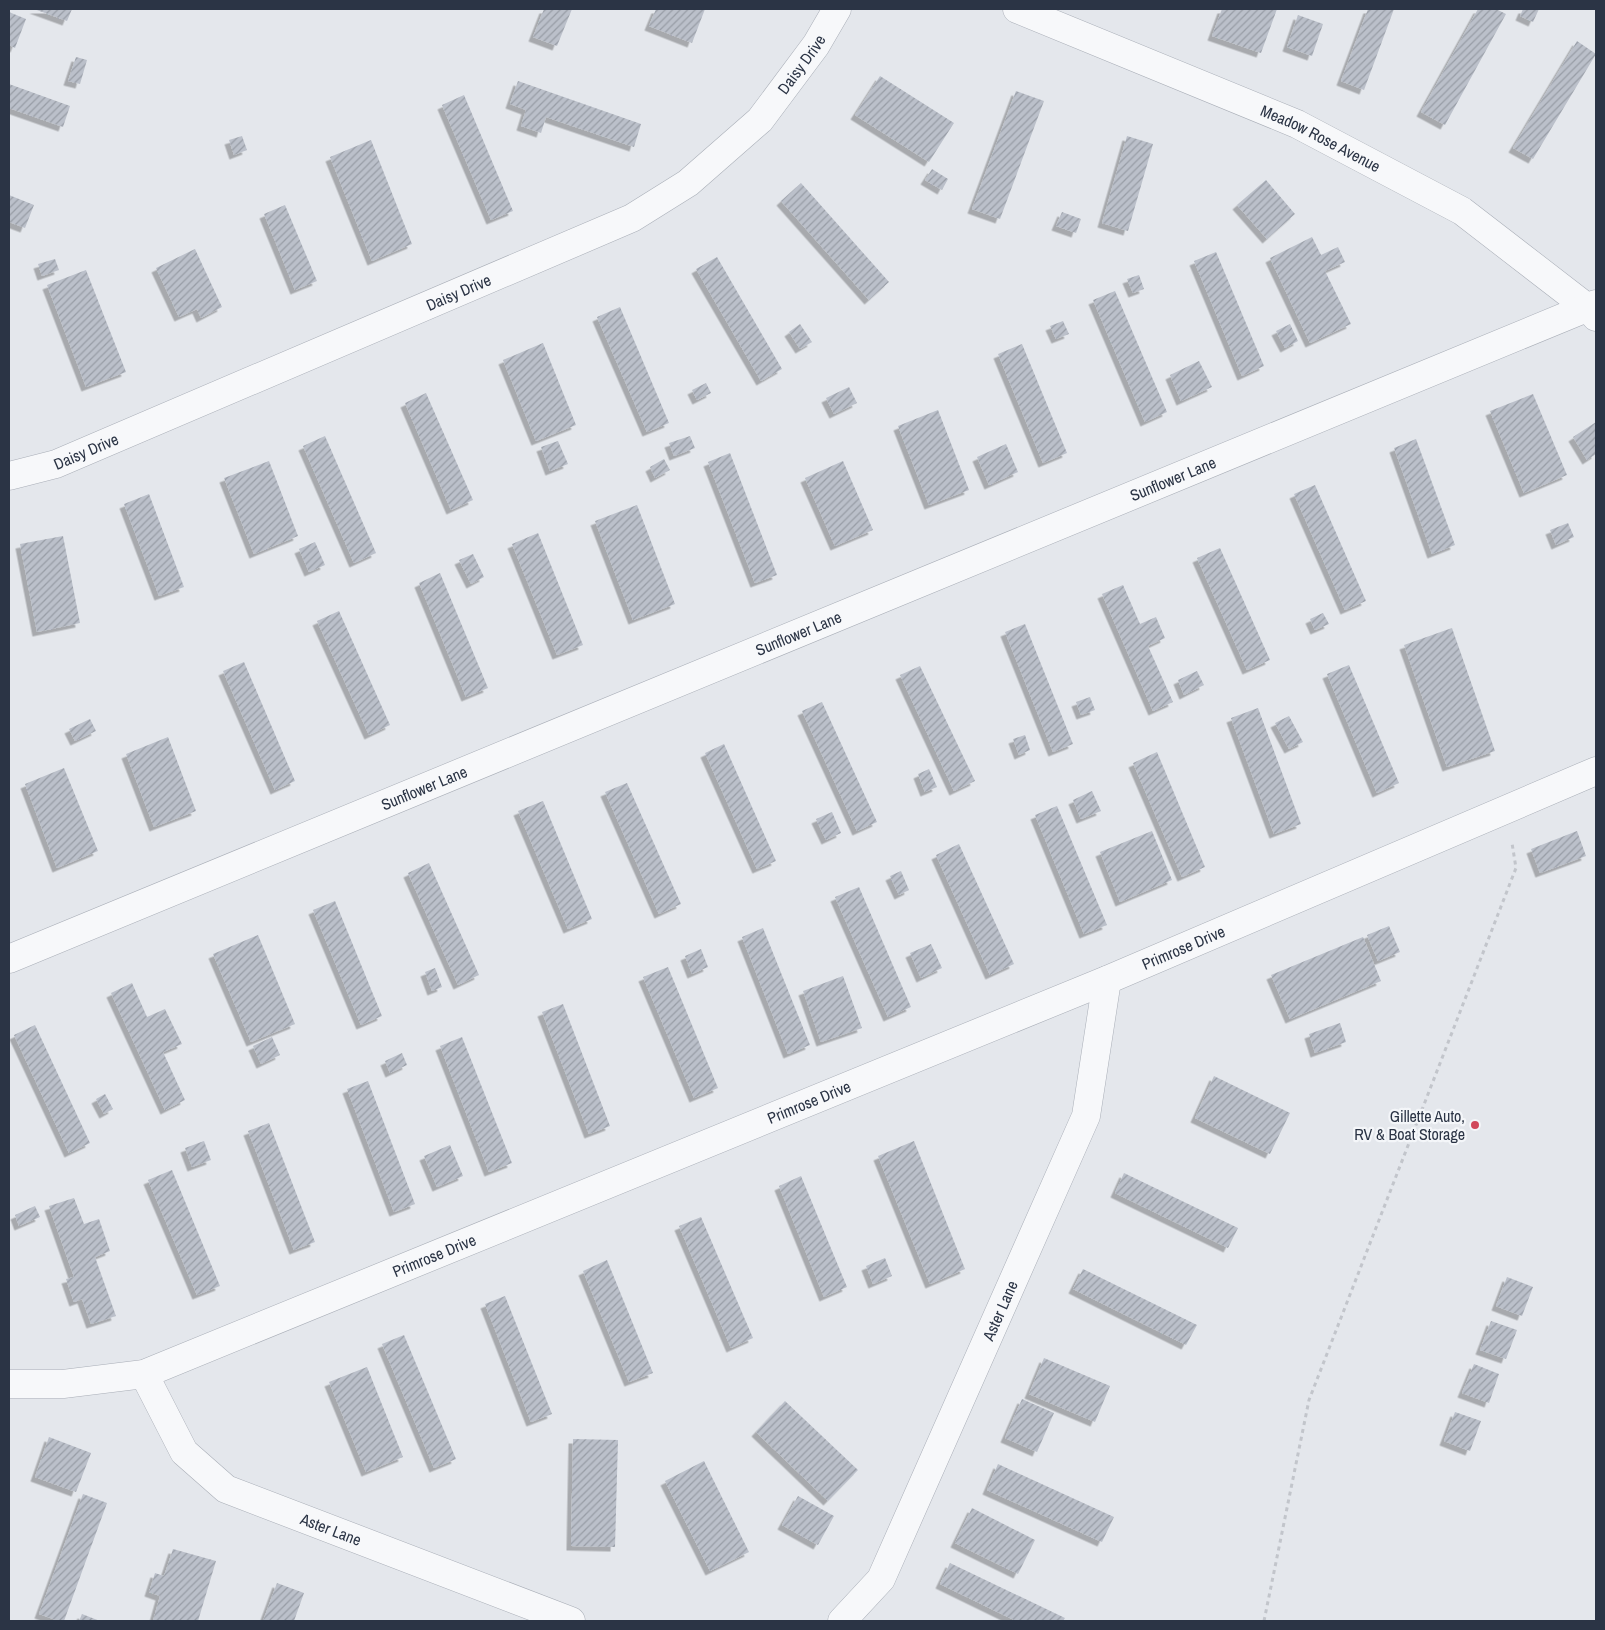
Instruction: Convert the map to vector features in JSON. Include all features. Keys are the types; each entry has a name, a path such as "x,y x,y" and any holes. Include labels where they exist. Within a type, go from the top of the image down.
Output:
{"street":[{"name":"Daisy Drive","path":"9,476 56,464 632,218 688,183 760,120 816,45 837,9"},
{"name":"Meadow Rose Avenue","path":"1017,9 1297,124 1462,211 1594,310"},
{"name":"Sunflower Lane","path":"9,959 1594,310"},
{"name":"Primrose Drive","path":"9,1384 62,1384 144,1374 1107,980 1596,771"},
{"name":"Aster Lane","path":"842,1621 881,1579 1086,1116 1107,980"},
{"name":"Aster Lane","path":"144,1374 184,1452 226,1489 571,1621"}],"path":[{"path":"1264,1621 1309,1400 1516,868 1507,809"}],"building":[{"path":"34,9 72,9 67,21"},
{"path":"544,9 572,9 557,46 533,37"},
{"path":"656,9 705,9 692,43 649,26"},
{"path":"1222,9 1277,9 1261,53 1212,36"},
{"path":"1368,9 1394,9 1364,90 1341,81"},
{"path":"1478,9 1496,9 1506,14 1445,125 1421,112"},
{"path":"1523,9 1539,9 1533,22 1520,16"},
{"path":"9,12 26,19 15,48 9,45"},
{"path":"1298,15 1323,24 1312,56 1287,47"},
{"path":"1577,41 1596,54 1533,159 1513,148"},
{"path":"76,57 87,60 80,84 68,81"},
{"path":"880,76 954,123 929,162 855,115"},
{"path":"518,81 641,124 634,147 546,117 541,133 521,126 526,110 510,104"},
{"path":"9,84 70,106 63,127 9,108"},
{"path":"1016,91 1044,101 1000,219 972,209"},
{"path":"464,95 513,211 491,220 442,105"},
{"path":"242,136 247,150 234,155 229,140"},
{"path":"1127,136 1153,144 1128,231 1102,223"},
{"path":"371,140 412,244 372,261 330,157"},
{"path":"932,169 948,179 942,190 925,180"},
{"path":"1266,180 1295,214 1267,239 1237,205"},
{"path":"801,183 889,282 869,300 781,201"},
{"path":"9,195 34,205 25,228 9,222"},
{"path":"285,205 317,281 295,290 264,214"},
{"path":"1062,212 1081,219 1076,233 1056,226"},
{"path":"1312,237 1321,255 1338,247 1345,262 1325,271 1351,324 1310,343 1270,258"},
{"path":"195,249 222,307 201,318 197,309 179,317 156,268"},
{"path":"1216,252 1264,366 1242,376 1194,261"},
{"path":"717,257 782,369 761,381 696,269"},
{"path":"55,259 59,270 42,276 38,264"},
{"path":"86,270 126,372 86,387 47,285"},
{"path":"1139,275 1144,289 1133,293 1127,279"},
{"path":"1115,291 1167,412 1145,422 1093,300"},
{"path":"620,307 669,423 647,432 597,317"},
{"path":"1063,321 1069,334 1056,339 1050,326"},
{"path":"800,324 812,342 800,349 789,332"},
{"path":"1290,324 1298,341 1285,348 1276,331"},
{"path":"543,343 576,425 536,441 503,360"},
{"path":"1022,344 1067,453 1043,463 998,354"},
{"path":"1199,361 1212,387 1181,401 1170,375"},
{"path":"706,383 711,393 697,400 692,390"},
{"path":"849,387 857,403 834,414 826,398"},
{"path":"426,393 473,500 451,510 405,403"},
{"path":"1533,394 1567,475 1524,493 1490,411"},
{"path":"938,410 969,490 929,505 898,426"},
{"path":"1596,422 1596,454 1587,460 1573,437"},
{"path":"325,436 376,553 354,563 303,446"},
{"path":"690,436 695,448 674,456 669,443"},
{"path":"1416,439 1455,545 1432,554 1394,448"},
{"path":"558,441 568,464 550,471 541,447"},
{"path":"1006,444 1018,472 989,485 977,457"},
{"path":"730,453 777,575 755,583 708,462"},
{"path":"664,459 670,470 655,478 650,467"},
{"path":"269,461 298,536 254,554 224,478"},
{"path":"843,461 873,530 835,546 805,478"},
{"path":"1315,485 1366,601 1345,610 1294,494"},
{"path":"149,494 184,587 159,596 124,504"},
{"path":"637,505 675,604 633,620 595,521"},
{"path":"1568,523 1574,537 1556,545 1550,530"},
{"path":"538,533 583,645 557,655 512,544"},
{"path":"63,536 80,623 37,632 20,544"},
{"path":"315,542 325,565 309,572 299,549"},
{"path":"1220,548 1270,660 1247,670 1197,558"},
{"path":"473,554 484,577 471,584 459,560"},
{"path":"440,573 488,688 466,697 419,583"},
{"path":"1123,585 1140,624 1156,617 1165,638 1148,646 1173,702 1153,711 1102,594"},
{"path":"339,611 390,725 369,735 317,621"},
{"path":"1323,613 1329,624 1315,630 1310,619"},
{"path":"1025,624 1073,744 1053,752 1005,632"},
{"path":"1452,628 1495,751 1447,767 1404,645"},
{"path":"244,662 295,781 275,790 223,671"},
{"path":"1349,665 1399,783 1377,793 1327,674"},
{"path":"920,666 975,781 954,791 900,675"},
{"path":"1197,671 1204,685 1184,695 1178,680"},
{"path":"1090,697 1095,710 1081,715 1076,702"},
{"path":"822,702 877,822 857,831 802,711"},
{"path":"1258,708 1301,824 1274,834 1231,718"},
{"path":"1289,716 1303,742 1289,749 1275,723"},
{"path":"90,719 96,731 75,741 69,729"},
{"path":"1025,735 1030,750 1019,755 1013,739"},
{"path":"168,737 196,811 154,827 126,754"},
{"path":"724,744 776,861 757,869 705,753"},
{"path":"1157,752 1205,867 1182,877 1133,763"},
{"path":"64,768 98,851 57,868 25,784"},
{"path":"929,769 937,787 925,792 918,774"},
{"path":"627,783 681,904 659,914 605,792"},
{"path":"1092,791 1101,811 1081,819 1073,800"},
{"path":"543,801 592,919 568,929 518,811"},
{"path":"1057,806 1107,925 1084,934 1035,815"},
{"path":"832,812 841,833 826,840 816,819"},
{"path":"1152,831 1172,880 1120,902 1100,852"},
{"path":"1577,831 1586,856 1540,873 1531,849"},
{"path":"959,844 1014,964 990,975 936,855"},
{"path":"429,863 479,975 458,985 408,873"},
{"path":"901,871 909,890 899,895 890,876"},
{"path":"859,887 911,1007 888,1017 835,897"},
{"path":"335,901 382,1016 361,1025 313,910"},
{"path":"1389,926 1400,952 1378,961 1367,935"},
{"path":"763,928 810,1045 788,1054 742,937"},
{"path":"258,935 295,1024 251,1042 213,954"},
{"path":"1363,937 1381,981 1290,1019 1271,975"},
{"path":"931,944 942,968 921,978 910,953"},
{"path":"701,949 708,967 692,974 685,956"},
{"path":"668,967 718,1088 694,1098 643,977"},
{"path":"435,968 442,987 432,991 425,972"},
{"path":"843,976 862,1028 821,1042 803,991"},
{"path":"132,983 147,1017 165,1009 182,1044 163,1052 185,1100 165,1110 111,993"},
{"path":"563,1004 610,1126 589,1134 542,1012"},
{"path":"1340,1023 1346,1042 1315,1053 1309,1034"},
{"path":"35,1025 90,1143 69,1153 14,1035"},
{"path":"272,1037 280,1055 261,1064 253,1046"},
{"path":"462,1037 512,1163 489,1172 440,1046"},
{"path":"402,1053 407,1065 390,1073 385,1061"},
{"path":"1214,1076 1290,1113 1270,1154 1195,1118"},
{"path":"368,1081 415,1204 394,1212 347,1089"},
{"path":"105,1094 113,1109 104,1114 96,1099"},
{"path":"269,1123 315,1242 294,1250 248,1131"},
{"path":"204,1141 211,1160 192,1167 185,1148"},
{"path":"914,1141 965,1269 930,1284 878,1156"},
{"path":"450,1145 463,1176 437,1187 424,1156"},
{"path":"172,1170 220,1286 197,1295 148,1180"},
{"path":"1124,1173 1238,1228 1228,1248 1115,1193"},
{"path":"801,1176 847,1287 824,1297 779,1186"},
{"path":"74,1198 84,1224 99,1219 110,1251 95,1257 116,1316 91,1324 82,1299 74,1302 66,1279 74,1277 49,1206"},
{"path":"35,1206 40,1217 19,1226 15,1215"},
{"path":"701,1217 753,1338 731,1348 679,1226"},
{"path":"885,1258 892,1276 873,1284 866,1266"},
{"path":"607,1260 653,1373 629,1382 583,1271"},
{"path":"1083,1269 1197,1325 1186,1345 1073,1289"},
{"path":"1507,1277 1533,1287 1522,1316 1496,1306"},
{"path":"505,1296 552,1414 531,1422 485,1304"},
{"path":"1491,1321 1517,1330 1506,1359 1480,1350"},
{"path":"404,1335 456,1459 434,1468 382,1344"},
{"path":"1044,1358 1110,1386 1095,1422 1029,1394"},
{"path":"1474,1364 1499,1374 1489,1403 1462,1393"},
{"path":"367,1367 403,1457 366,1472 329,1382"},
{"path":"1022,1399 1054,1413 1037,1452 1005,1438"},
{"path":"785,1401 858,1470 828,1501 756,1432"},
{"path":"1455,1412 1481,1421 1470,1451 1444,1441"},
{"path":"49,1437 91,1453 76,1492 35,1477"},
{"path":"573,1439 618,1440 615,1547 571,1546"},
{"path":"704,1461 749,1552 710,1571 665,1481"},
{"path":"998,1464 1114,1517 1102,1542 987,1490"},
{"path":"83,1494 107,1503 64,1621 59,1621 39,1614"},
{"path":"798,1496 834,1516 818,1545 782,1525"},
{"path":"972,1508 1035,1540 1018,1574 955,1543"},
{"path":"173,1549 216,1561 198,1621 153,1621 160,1596 149,1592 155,1573 164,1576"},
{"path":"950,1563 1065,1618 1063,1621 1016,1621 940,1584"},
{"path":"277,1583 304,1593 294,1621 263,1621"},
{"path":"82,1614 100,1621 79,1621"}],"place":[{"name":"Gillette Auto, RV & Boat Storage","path":"1475,1125"}]}
